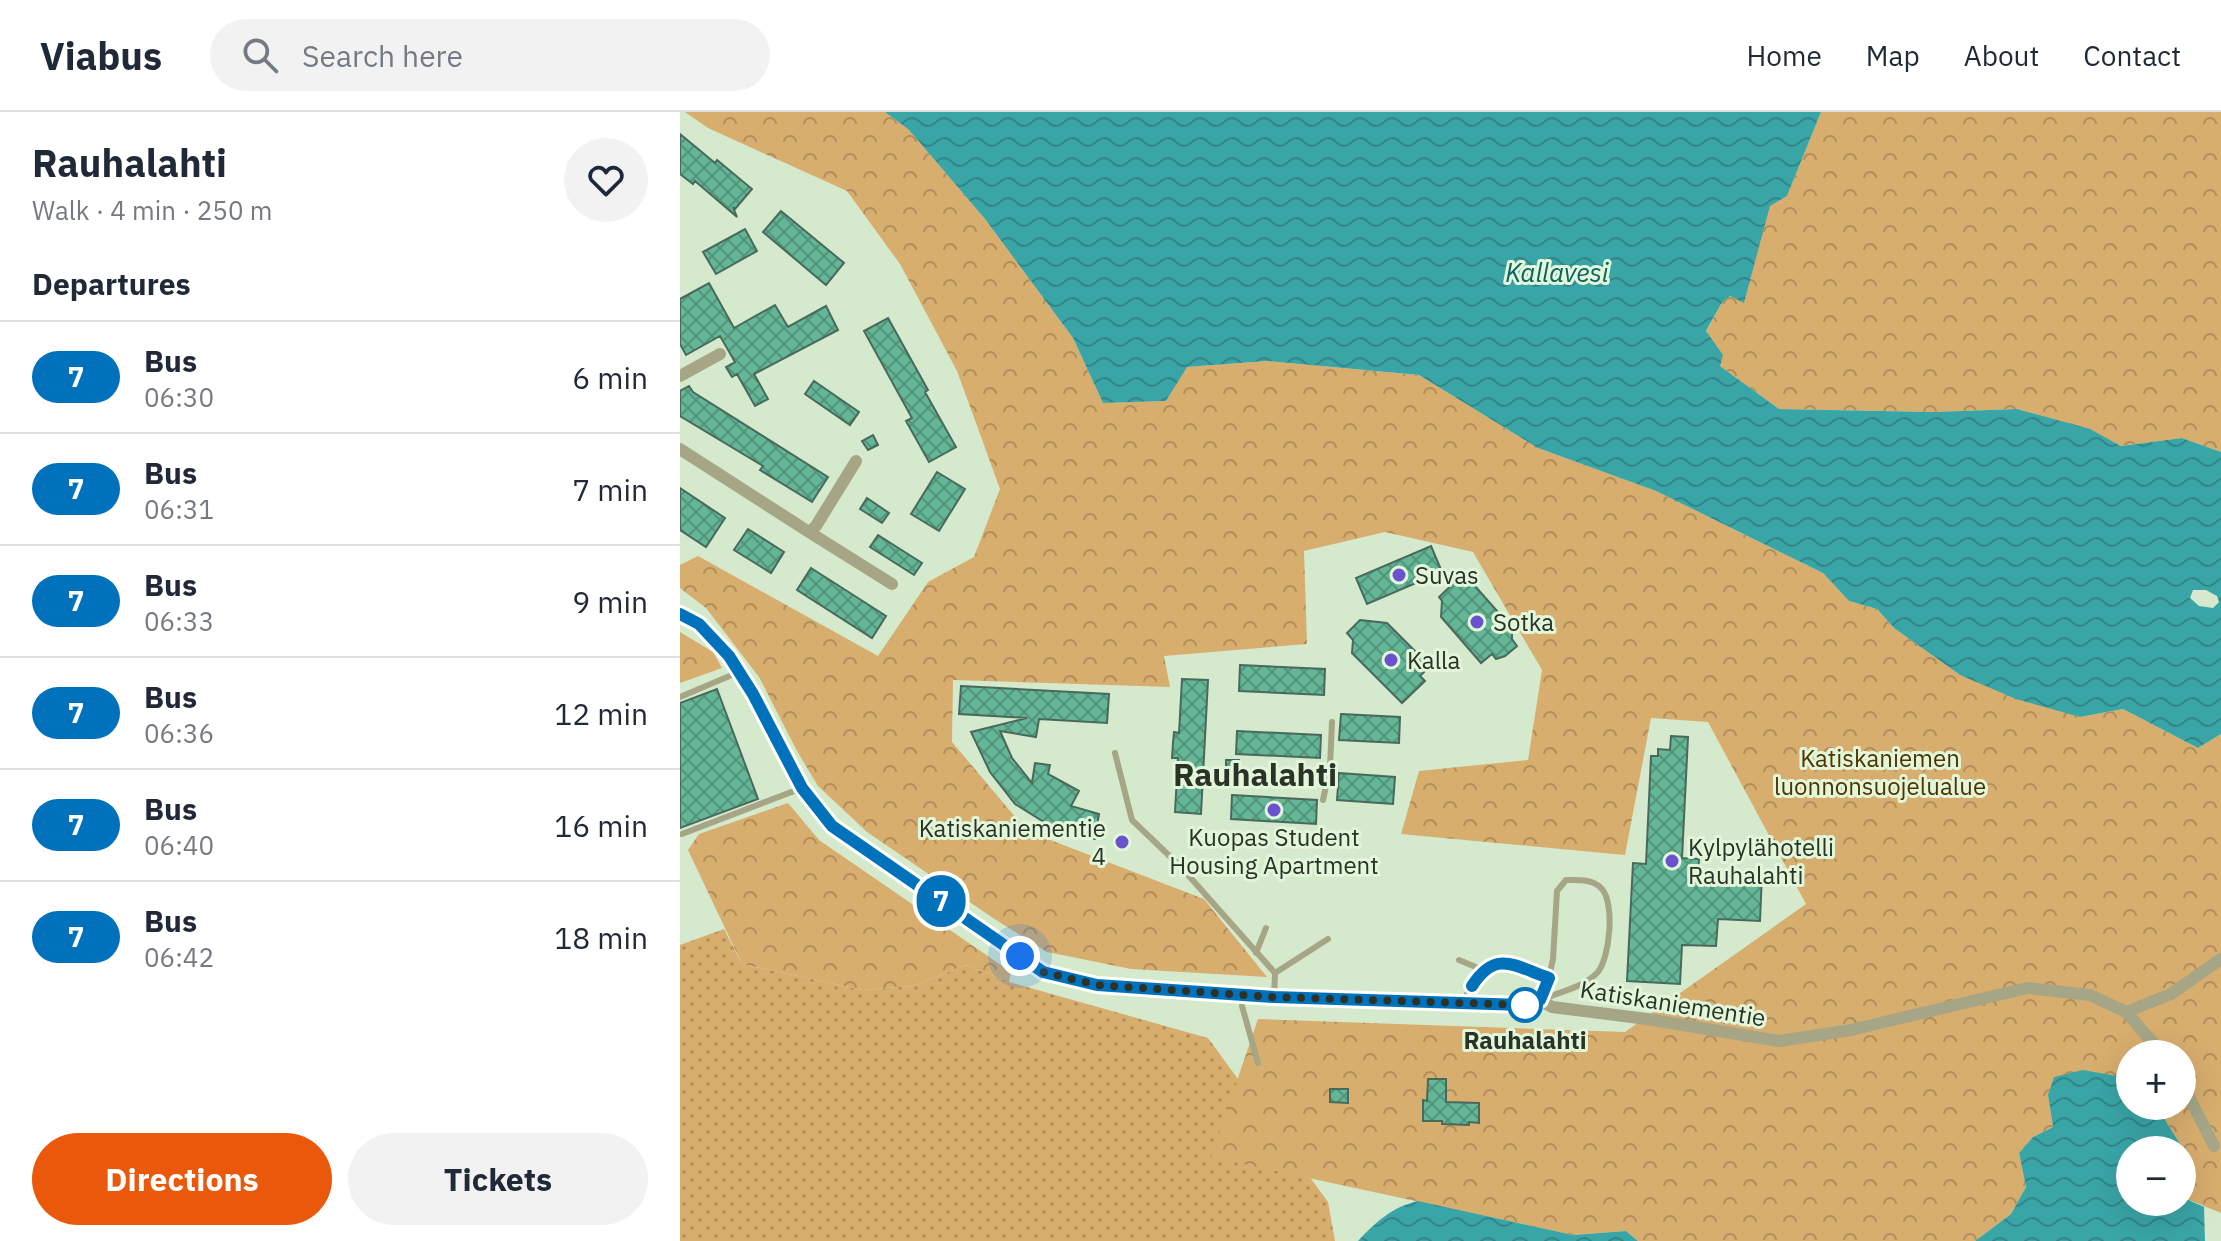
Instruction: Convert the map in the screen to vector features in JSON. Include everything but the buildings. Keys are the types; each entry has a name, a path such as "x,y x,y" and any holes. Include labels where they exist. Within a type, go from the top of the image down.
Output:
{"street":[{"path":"680,376 720,354"},
{"path":"680,449 892,584"},
{"path":"809,532 816,526 856,461"},
{"name":"Katiskaniementie","path":"680,614 699,624 729,656 802,788 832,826 1043,972 1097,985 1274,997 1523,1005 1540,1000 1552,1007 1779,1041 1851,1030 2027,988 2090,995 2126,1012"},
{"path":"2151,1040 2126,1012 2171,994 2221,959"},
{"path":"2196,1111 2214,1146"}],"lane":[{"path":"680,697 739,672"},
{"path":"1323,800 1330,768 1332,722"},
{"path":"1115,753 1132,820 1211,900 1275,973 1274,997"},
{"path":"682,834 802,788"},
{"path":"1566,880 1586,880 1600,887 1606,896 1610,938 1604,964 1594,977 1540,1000 1549,978 1557,891 1566,880"},
{"path":"1256,953 1266,928"},
{"path":"1275,973 1328,939"},
{"path":"1459,960 1483,970"},
{"path":"1462,1003 1483,970 1494,964 1507,963 1549,978"},
{"path":"1242,1006 1258,1063"}],"green space":[{"name":"Katiskaniemen luonnonsuojelualue","path":"685,112 885,112 909,130 985,219 1073,338 1103,403 1166,401 1186,367 1267,361 1419,375 1538,448 1656,491 1823,573 1849,601 1877,609 1894,628 1960,675 2080,717 2123,709 2198,748 2221,734 2221,1213 2196,1203 2196,1136 2175,1136 2165,1120 2196,1120 2196,1040 2116,1040 2116,1078 2048,1095 2053,1127 2033,1137 2019,1153 2026,1187 2011,1214 1975,1241 1638,1241 1626,1231 1573,1235 1211,1157 1258,1019 1625,1032 1806,904 1708,722 1651,718 1625,855 1401,834 1419,771 1528,760 1542,670 1473,552 1385,532 1304,551 1307,644 1164,656 1170,687 953,680 952,742 1027,831 1204,899 1267,977 1131,969 1047,952 867,832 818,786 759,677 706,608 680,588 680,565 698,556 878,656 928,582 974,557 1000,489 957,371 900,264 847,191 708,128"},
{"path":"1821,112 2221,112 2221,452 2182,438 2121,446 2090,430 2017,409 1933,412 1779,409 1720,366 1706,332 1721,304 1730,296 1744,302 1770,205 1787,196"},
{"path":"680,632 713,652 722,668 680,683"},
{"path":"788,803 819,840 1011,972 1009,982 966,965 913,986 863,990 742,964 688,850 699,834"},
{"path":"724,929 742,964 863,990 913,986 966,965 1009,982 1208,1038 1328,1202 1335,1241 680,1241 680,945"}],"water":[{"name":"Kallavesi","path":"885,112 1821,112 1787,196 1770,206 1744,303 1730,296 1721,304 1706,331 1723,355 1720,366 1779,409 1933,412 2017,409 2090,429 2121,446 2182,438 2221,452 2221,734 2198,748 2123,709 2080,717 2016,699 1960,675 1894,628 1877,609 1849,601 1823,573 1656,491 1538,448 1419,375 1267,361 1187,367 1166,401 1103,403 1073,338 985,219 909,130","holes":["2193,590 2206,590 2217,596 2219,602 2213,608 2199,606 2190,598"]},
{"path":"2083,1070 2116,1076 2116,1120 2165,1120 2175,1136 2116,1136 2116,1216 2196,1216 2196,1203 2204,1207 2205,1241 1975,1241 2011,1214 2026,1187 2019,1153 2033,1137 2053,1127 2048,1095 2054,1077"},
{"path":"1418,1201 1573,1235 1626,1231 1638,1241 1358,1241 1385,1216"}],"bus line":[{"name":"7","path":"680,614 699,624 729,656 753,694 802,788 832,826 1043,972 1097,985 1274,997 1523,1005 1540,1000 1549,978 1507,963 1494,964 1483,970 1472,986"}],"place":[{"name":"Suvas","path":"1399,575"},
{"name":"Sotka","path":"1477,622"},
{"name":"Kalla","path":"1391,660"},
{"name":"Kuopas Student Housing Apartment","path":"1274,810"},
{"name":"Katiskaniementie 4","path":"1122,842"},
{"name":"Kylpylähotelli Rauhalahti","path":"1672,861"},
{"name":"Rauhalahti","path":"1525,1005"}],"district":[{"name":"Rauhalahti","path":"1255,774"}],"route":[{"path":"1020,956 1043,972 1097,985 1274,997 1525,1005"}]}
